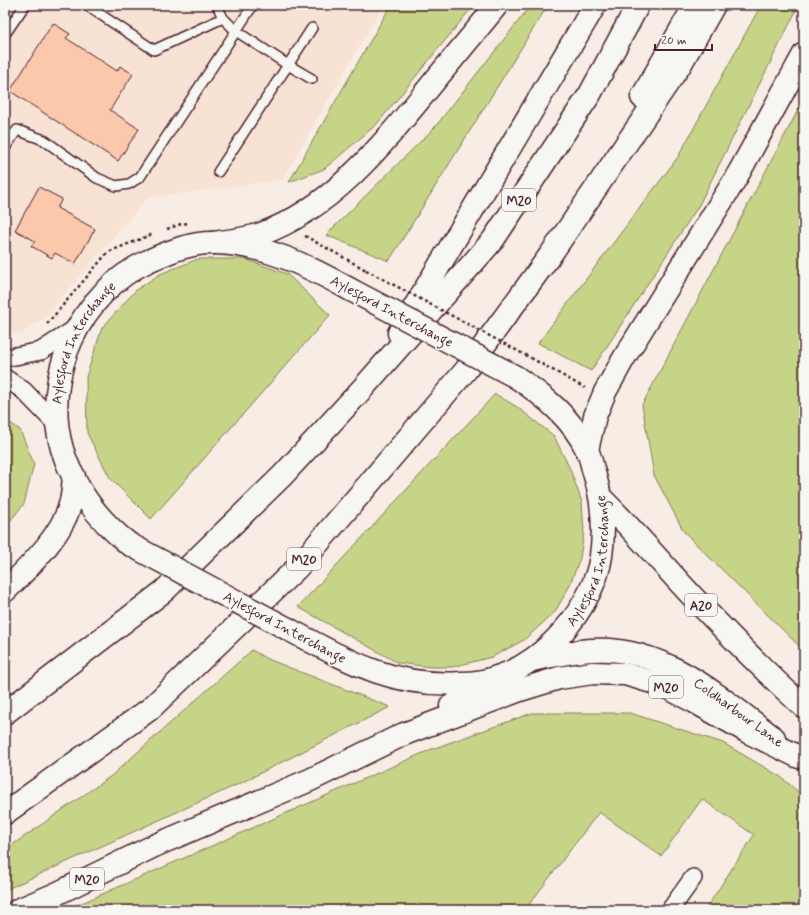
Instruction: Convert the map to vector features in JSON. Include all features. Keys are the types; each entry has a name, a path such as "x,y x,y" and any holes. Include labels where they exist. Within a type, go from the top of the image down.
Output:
{"main road":[{"path":"213,243 237,240 260,234 307,211 331,193 378,149 497,5"},
{"name":"M20","path":"374,375 440,260 595,5"},
{"name":"M20","path":"5,713 164,591 282,476 374,375 492,240 590,94 638,5"},
{"name":"M20","path":"551,254 695,5"},
{"name":"M20","path":"5,813 150,709 297,568 466,370 551,254 680,65 714,5"},
{"path":"587,450 595,416 605,392 624,358 736,178 804,54"},
{"name":"Aylesford Interchange","path":"213,243 239,245 284,256 307,266 516,377 555,407 572,426 587,450 602,499 603,528 601,558 592,586 579,611 561,634 531,661 497,677 462,683 432,684 404,680 377,673 288,629 129,544 110,529 93,510 74,476 62,449 58,426 57,399 60,375 75,329 94,302 116,281 139,266 176,248 213,243"},
{"path":"5,591 30,566 64,520 71,502 74,476"},
{"name":"A20","path":"602,499 630,526 693,597 767,673 804,707"},
{"name":"Coldharbour Lane","path":"531,661 567,652 593,650 623,651 656,661 692,678 801,759"},
{"name":"M20","path":"18,910 56,894 156,845 310,780 404,734 520,690 559,678 593,673 625,674 662,685 801,759"},
{"name":"M20","path":"404,734 497,677"}],"street":[{"path":"5,358 41,351 75,329"},
{"path":"5,378 23,390 58,426"},
{"path":"670,910 693,878"}],"lane":[{"path":"5,34 25,5"},
{"path":"86,5 154,50 223,18"},
{"path":"217,5 223,18 236,31 312,79"},
{"path":"5,148 17,130 44,140 97,178 116,186 129,184 140,177 253,5"},
{"path":"218,172 312,28"}],"path":[{"path":"366,270 591,391"}],"shaded area":[{"path":"5,5 383,5 282,180 147,198 45,317 21,334 5,331"}],"green space":[{"path":"391,5 474,5 377,124 324,169 289,182"},
{"path":"531,5 548,5 389,261 326,235 435,127"},
{"path":"761,5 799,5 699,205 591,371 538,343 678,157"},
{"path":"804,99 804,651 684,532 654,475 642,405"},
{"path":"198,259 245,259 287,274 330,315 151,519 110,478 87,433 86,377 102,328 136,290 160,274"},
{"path":"495,394 517,407 554,436 570,469 582,502 584,533 580,558 569,587 555,612 524,640 492,657 452,667 430,667 398,663 298,607"},
{"path":"5,419 20,430 34,464 24,504 5,527"},
{"path":"252,650 265,658 390,707 241,783 5,890 5,850 111,776"},
{"path":"532,713 630,713 723,743 781,777 804,797 804,910 705,910 754,835 702,799 661,856 599,812 525,910 66,910 432,749"}],"building":[{"path":"53,23 70,34 66,38 117,71 120,66 133,74 110,110 139,129 118,161 10,91"},
{"path":"39,187 62,199 57,208 95,229 75,264 55,253 52,258 31,246 35,241 15,230"}]}
